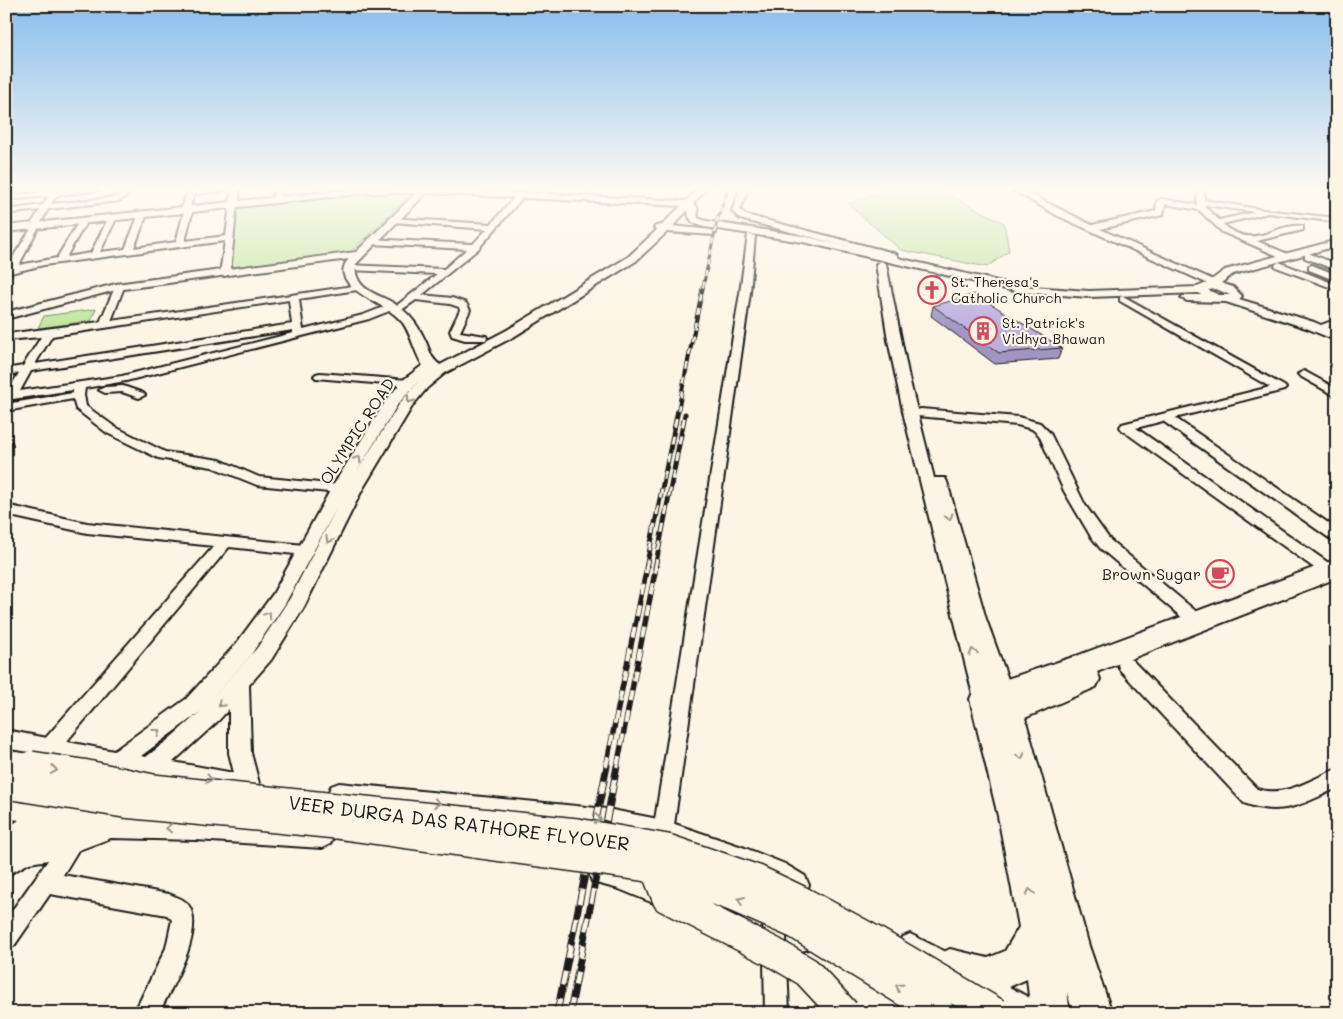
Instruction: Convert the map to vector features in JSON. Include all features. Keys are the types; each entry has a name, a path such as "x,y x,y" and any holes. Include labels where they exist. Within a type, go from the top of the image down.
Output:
{"highway":[{"path":"996,706 1198,622 1335,575"},
{"path":"996,706 1126,665 1222,630 1335,575"},
{"path":"996,706 1016,824 1053,933 1097,1007"},
{"path":"950,968 989,977 1018,964 1053,933"},
{"path":"1042,1006 1053,933"}],"main road":[{"name":"VEER DURGA DAS RATHORE FLYOVER","path":"6,762 82,774 152,789 577,833 667,849 757,880 799,900 888,948 996,1013"},
{"name":"VEER DURGA DAS RATHORE FLYOVER","path":"6,784 124,803 336,824 655,868 734,897 796,924 938,1013"},
{"path":"655,868 668,898 684,908 773,952 807,972 845,1013"}],"street":[{"path":"9,270 30,237"},
{"path":"58,261 72,237"},
{"path":"94,256 102,237"},
{"path":"128,252 134,237"},
{"path":"180,245 182,237"},
{"path":"376,237 349,267 351,281 357,287 394,309 410,324 424,349 426,361 435,367"},
{"path":"6,372 26,369 126,366 366,317 394,309 413,297 446,272 485,237"},
{"name":"OLYMPIC ROAD","path":"61,816 149,768 178,746 239,685 264,654 297,602 354,490 385,438 435,367 511,332 616,269 651,237"},
{"path":"663,832 746,293 751,237"},
{"path":"755,237 797,243 1003,286 1048,293 1117,294 1208,286 1229,272 1337,249"},
{"path":"787,237 1018,294 1068,298 1229,296"},
{"path":"819,237 893,256 921,413 978,619 996,706"},
{"path":"1108,237 1208,286"},
{"path":"1241,237 1285,260 1336,283"},
{"path":"1250,240 1264,237"},
{"path":"9,270 58,261 229,238 225,273"},
{"path":"371,242 475,247"},
{"path":"1229,296 1233,282 1244,276 1337,243"},
{"name":"OLYMPIC ROAD","path":"61,816 118,761 193,705 243,650 279,598 304,550 392,402 408,383 482,338 634,253"},
{"path":"6,316 73,297 119,287 359,255"},
{"path":"1308,256 1337,268"},
{"path":"1285,260 1336,283"},
{"path":"895,264 894,335 921,455 949,567 978,668 996,706"},
{"path":"349,267 446,272"},
{"path":"1208,286 1208,295 1229,296 1329,327 1337,337"},
{"path":"105,323 119,287"},
{"path":"6,337 48,333 294,298 357,287"},
{"path":"413,297 452,301 463,305 464,310 456,334 465,337 482,338"},
{"path":"294,298 297,331"},
{"path":"1122,298 1280,388 1126,427 1335,575"},
{"path":"79,390 126,366 297,331"},
{"path":"8,401 48,333"},
{"path":"1304,374 1337,394"},
{"path":"320,376 408,383"},
{"path":"8,401 79,390 119,388 139,395"},
{"path":"79,390 80,407 111,430 162,455 215,463 257,481 339,490"},
{"path":"921,413 1018,421 1036,426 1044,433 1083,514 1096,534 1198,622"},
{"path":"1165,417 1337,536"},
{"path":"6,510 87,528 304,550"},
{"path":"50,748 225,543"},
{"path":"1126,665 1250,796 1273,802 1286,801 1337,778"},
{"path":"217,830 248,787 240,753 239,685"},
{"path":"6,740 248,787 529,811 607,820 663,832 776,873 857,919 950,968 1042,1006"},
{"path":"6,807 111,826 365,839 557,864 619,877 774,937 889,1013"},
{"path":"12,853 61,816"},
{"path":"12,853 43,850 72,842 111,826"},
{"path":"6,938 72,842"},
{"path":"776,873 774,937 777,1013"},
{"path":"44,882 169,905 178,909 183,919 181,938 149,1007"},
{"path":"938,1013 950,968"}],"green space":[{"path":"234,237 367,237 351,252 229,268"},
{"path":"886,237 1006,237 1009,251 987,267 901,250"},
{"path":"96,309 91,321 38,328 44,316"}],"building":[{"path":"975,294 1062,348 999,353 933,306"}],"railway":[{"path":"703,287 714,237"},
{"path":"678,411 703,286"},
{"path":"646,568 678,410"},
{"path":"655,568 685,414"},
{"path":"606,767 647,567"},
{"path":"617,767 656,567"},
{"path":"557,1013 607,766"},
{"path":"570,1013 617,766"}],"place":[{"name":"St. Theresa's Catholic Church","path":"932,290"},
{"name":"St. Patrick's Vidhya Bhawan","path":"983,331"},
{"name":"Brown Sugar","path":"1220,574"}]}
